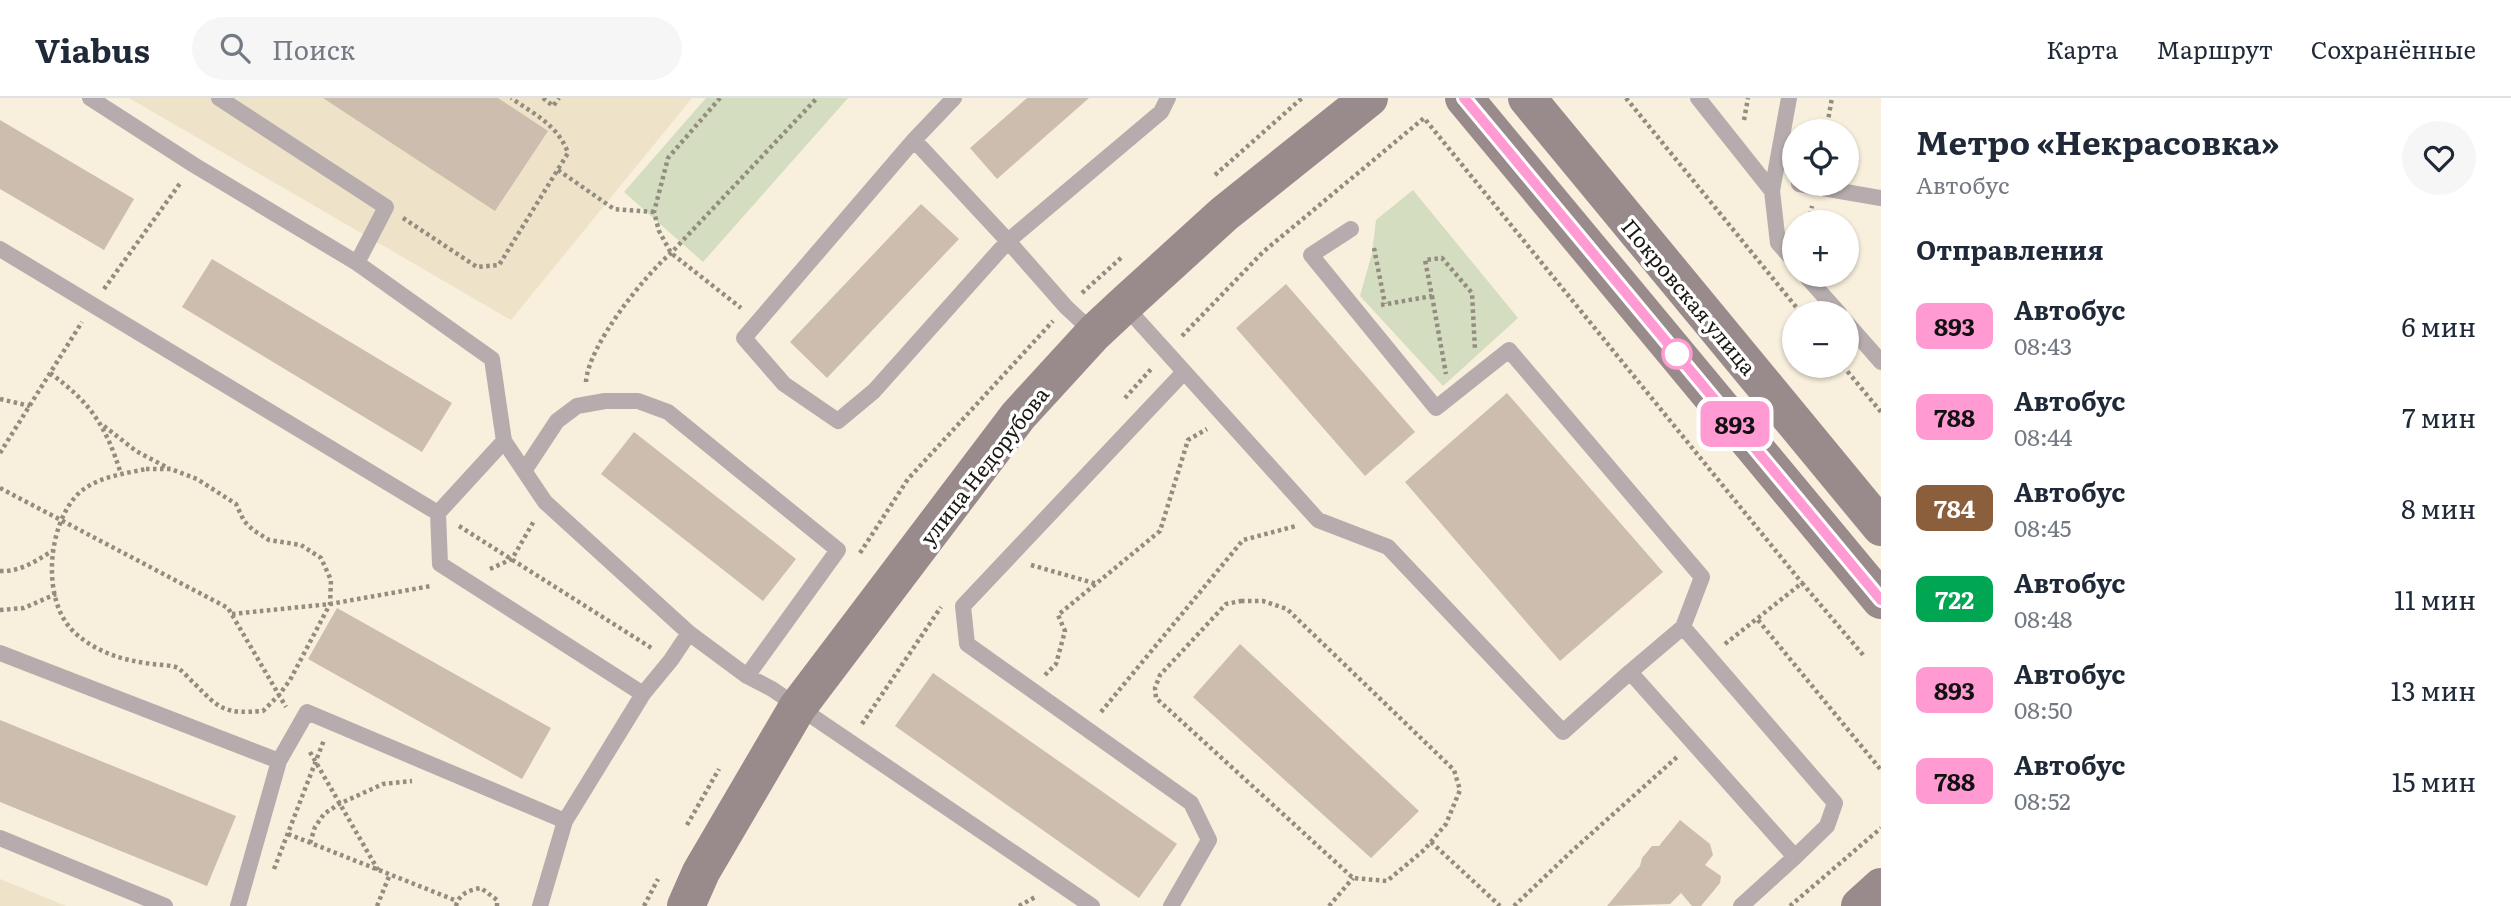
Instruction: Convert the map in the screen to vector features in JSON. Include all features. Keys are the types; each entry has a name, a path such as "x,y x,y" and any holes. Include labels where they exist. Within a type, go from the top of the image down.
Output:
{"main road":[{"name":"улица Недорубова","path":"686,906 701,872 797,708 1018,416 1094,333 1224,214 1369,98"},
{"path":"1464,98 1881,600"},
{"name":"Покровская улица","path":"1527,98 1881,527"}],"lane":[{"path":"90,98 194,165 357,263 492,359 504,441 545,502 689,633 747,676 772,689 1092,906"},
{"path":"219,98 386,207 357,263"},
{"path":"954,98 914,140 744,338 784,384 838,421 874,391 1008,241 1161,112 1168,98"},
{"path":"1698,98 1773,185"},
{"path":"1782,248 1778,243 1773,185 1789,98"},
{"path":"914,140 1066,307 1094,333"},
{"path":"1773,185 1782,184"},
{"path":"1859,194 1881,198"},
{"path":"1124,305 1318,520 1388,547 1563,732 1684,627 1702,577 1509,350 1436,408 1311,256 1351,229"},
{"path":"0,249 438,513"},
{"path":"1816,287 1828,301"},
{"path":"1859,337 1881,362"},
{"path":"1171,906 1209,840 1191,803 967,644 963,607 1184,372"},
{"path":"524,471 557,421 577,406 605,401 638,401 668,412 838,550 747,676"},
{"path":"504,441 438,513 440,564 643,694"},
{"path":"1684,627 1835,803 1827,826 1741,906"},
{"path":"540,906 565,821 643,694 689,633"},
{"path":"0,653 279,761"},
{"path":"1630,672 1795,857"},
{"path":"238,906 279,761 307,712 565,821"},
{"path":"0,838 165,906"}],"path":[{"path":"386,207 477,267 499,265 568,153 564,140 554,127 511,98"},
{"path":"543,98 553,106 559,98"},
{"path":"720,98 668,158 654,212 659,230 671,253 759,321"},
{"path":"588,404 586,378 594,355 621,309 652,269 671,253 817,98"},
{"path":"1626,98 1791,301"},
{"path":"1828,119 1832,98"},
{"path":"1424,118 1864,656"},
{"path":"558,170 614,209 654,212"},
{"path":"1374,248 1397,359"},
{"path":"1428,398 1448,382 1425,260 1443,258 1472,293 1476,360"},
{"path":"1356,310 1432,296"},
{"path":"50,373 82,400 101,424 111,443 121,474"},
{"path":"1853,378 1881,412"},
{"path":"0,399 30,406"},
{"path":"1030,688 1056,664 1065,631 1058,615 1098,585 1160,531 1188,440 1226,418"},
{"path":"101,424 136,451 197,479 236,504 244,522 269,540 301,545 321,558 331,580 330,604 290,680 263,710 227,711 213,703 177,667 122,660 99,651 73,631 59,608 51,576 52,550 62,520 77,496 97,481 121,474 146,469 171,469"},
{"path":"0,488 228,608 378,870"},
{"path":"232,614 330,604 466,580 512,559 545,502"},
{"path":"438,513 671,660"},
{"path":"1087,729 1243,540 1318,520"},
{"path":"0,571 8,572 31,565 52,550"},
{"path":"1008,559 1098,585"},
{"path":"1708,656 1758,620 1802,583"},
{"path":"0,610 24,608 56,594"},
{"path":"1263,601 1287,609 1454,770 1460,790 1446,824 1431,842 1387,881 1353,878 1156,698 1155,688 1160,675 1226,604 1263,601"},
{"path":"1758,620 1881,770"},
{"path":"274,870 331,722"},
{"path":"1514,906 1693,743"},
{"path":"310,843 315,827 324,814 383,784 463,778"},
{"path":"1790,906 1881,828"},
{"path":"288,834 457,903 467,890 481,888 497,900 497,906"},
{"path":"1431,842 1500,906"},
{"path":"377,906 390,874"},
{"path":"1329,906 1353,878"}],"shaded area":[{"path":"129,98 692,98 511,320"},
{"path":"0,879 66,906 0,906"}],"green space":[{"path":"706,98 848,98 703,262 624,192"},
{"path":"1413,190 1518,318 1443,386 1360,296 1372,253 1376,220"}],"building":[{"path":"323,98 498,98 548,131 495,211"},
{"path":"1027,98 1089,98 997,179 970,148"},
{"path":"0,120 134,199 104,250 0,189"},
{"path":"921,204 959,239 827,378 790,342"},
{"path":"212,259 452,403 422,452 182,307"},
{"path":"1286,284 1415,432 1365,476 1236,328"},
{"path":"1507,393 1663,572 1560,661 1405,482"},
{"path":"634,432 796,559 763,601 601,474"},
{"path":"337,608 551,728 522,779 308,659"},
{"path":"1240,644 1419,811 1371,858 1193,697"},
{"path":"933,673 1177,844 1139,898 895,726"},
{"path":"0,720 236,816 207,886 0,802"},
{"path":"1680,820 1710,844 1713,855 1705,865 1721,876 1720,883 1701,906 1692,906 1681,893 1670,904 1607,906 1640,866 1642,858 1652,846 1659,846"}],"bus line":[{"name":"893","path":"1464,98 1881,600"}]}
